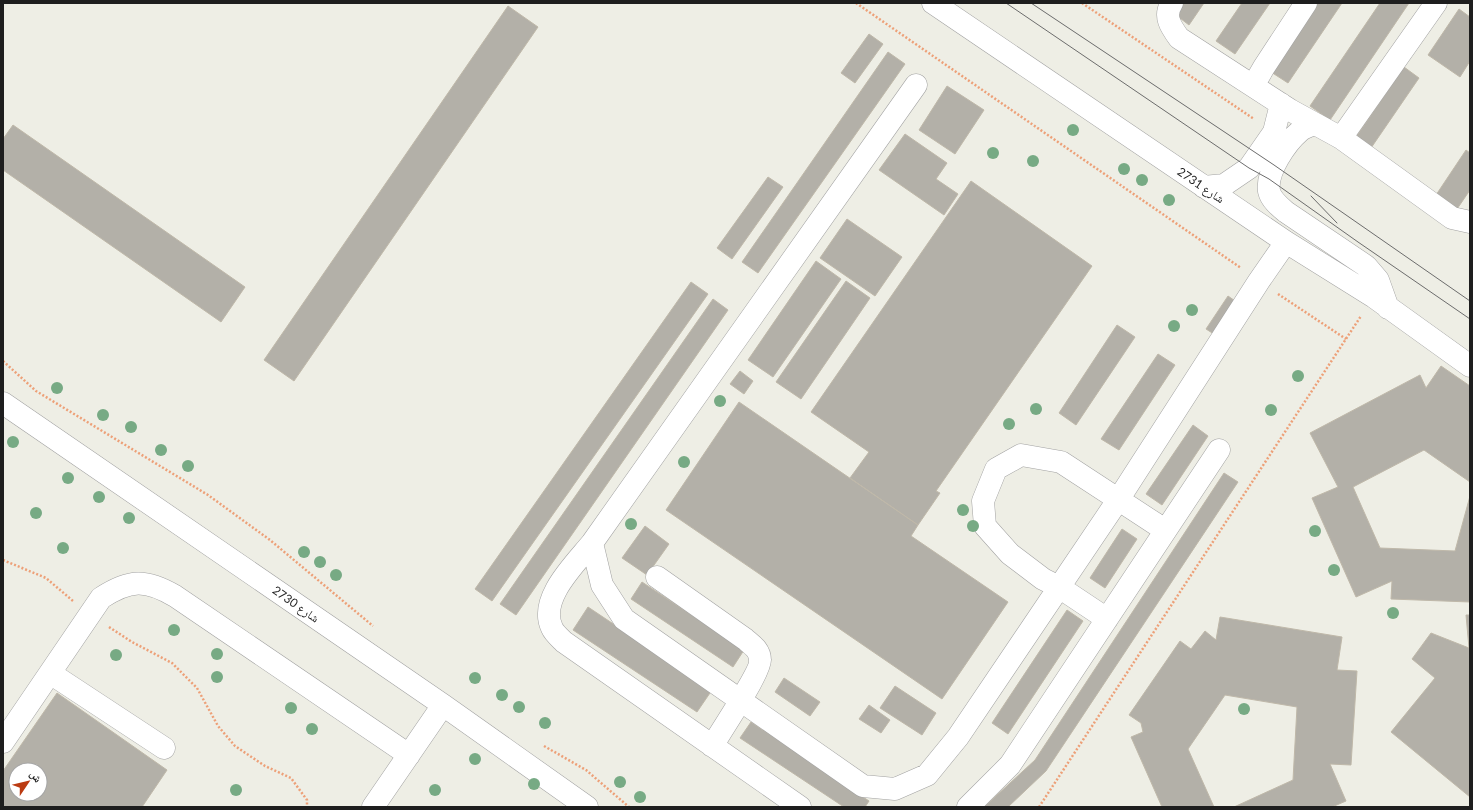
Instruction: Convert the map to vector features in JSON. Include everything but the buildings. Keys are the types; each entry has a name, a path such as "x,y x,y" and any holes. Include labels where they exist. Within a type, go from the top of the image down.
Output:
{"street":[{"name":"شارع 2731","path":"933,3 1286,242 1381,302 1470,366"},
{"path":"1253,86 1306,3"},
{"path":"1342,138 1436,3"},
{"path":"1170,5 1168,23 1179,38 1281,104 1314,124 1342,138 1452,218 1470,222"},
{"path":"800,807 564,642 552,628 548,605 562,580 592,543 916,85"},
{"path":"1204,186 1224,184 1241,175 1249,168 1274,132 1281,104"},
{"path":"1314,124 1300,130 1274,165 1269,179 1269,192 1275,203 1286,212 1366,266 1378,280 1381,302"},
{"path":"592,543 602,585 624,619 863,786 895,789 927,775 958,737 1118,500 1259,281 1286,242"},
{"name":"شارع 2730","path":"3,403 443,705 587,807"},
{"path":"968,807 1010,765 1219,450"},
{"path":"1107,619 1059,587 1043,579 1010,554 986,526 983,501 996,469 1021,455 1061,462 1166,530"},
{"path":"657,577 755,646 760,654 761,662 741,700 712,746"},
{"path":"3,742 102,598 118,587 138,583 158,586 176,596 409,755"},
{"path":"50,673 164,748"},
{"path":"373,807 443,705"}],"path":[{"path":"856,3 1259,281 1346,339"},
{"path":"1082,3 1274,132"},
{"path":"1039,807 1346,339 1381,302"},
{"path":"3,361 36,391 208,495 270,540 374,627"},
{"path":"3,560 46,578 90,614 132,642 172,663 197,688 218,726 235,746 265,766 291,778 307,800 307,807"},
{"path":"539,743 586,770 629,807"}],"tram line":[{"path":"1006,3 1249,168 1269,179 1470,319"},
{"path":"1031,3 1274,165 1470,301"},
{"path":"1311,196 1337,223"}]}
